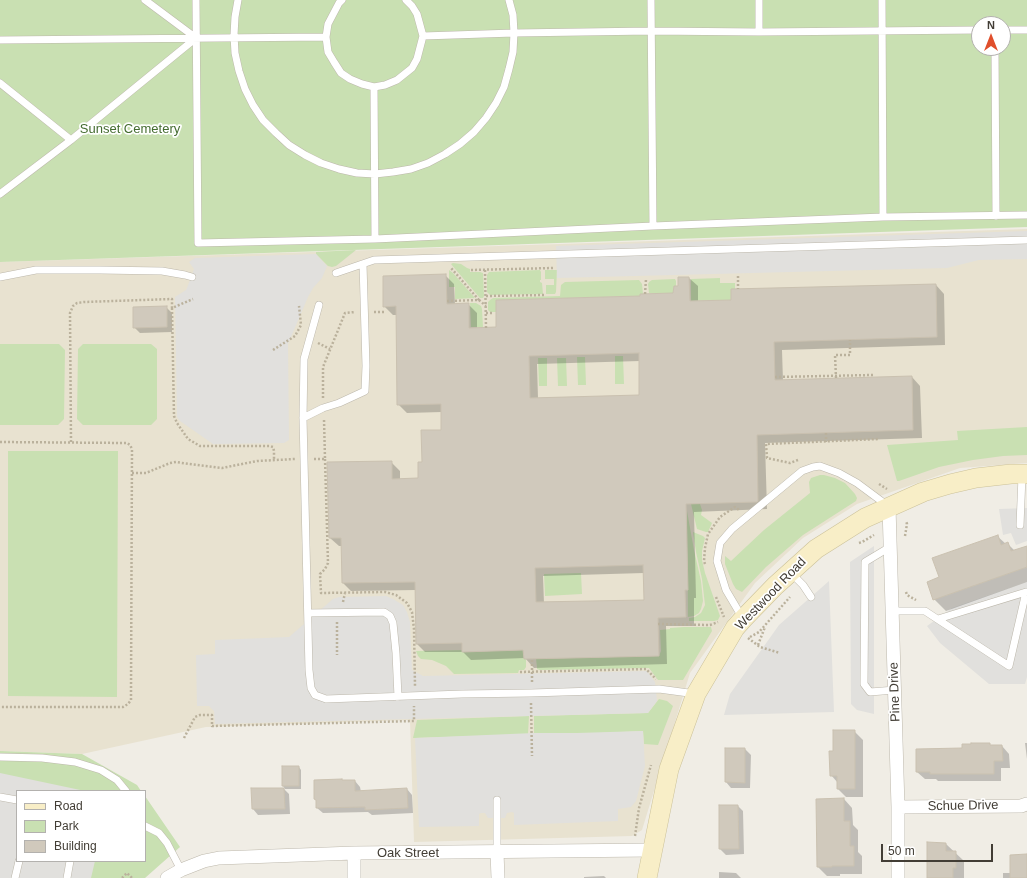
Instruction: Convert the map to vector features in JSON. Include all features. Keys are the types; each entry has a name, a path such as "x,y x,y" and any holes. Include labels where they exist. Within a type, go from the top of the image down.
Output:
{"street":[{"name":"Westwood Road","path":"647,878 669,769 696,694 735,628 775,586 816,549 865,518 889,506 924,492 950,484 976,478 1024,474"},
{"name":"Pine Drive","path":"889,506 898,807 898,878"},
{"name":"Schue Drive","path":"898,807 1021,806 1027,804"},
{"name":"Oak Street","path":"167,878 181,870 204,861 219,858 354,853 652,850"},
{"path":"497,852 498,878"},
{"path":"354,853 354,878"}],"lane":[{"path":"145,0 196,38"},
{"path":"196,0 198,243 375,239 883,217 1027,215"},
{"path":"238,0 235,17 235,53 245,88 253,105 263,120 289,145 305,156 339,169 357,173 375,174 411,169 428,163 460,144 474,132 486,118 504,87 513,52 513,15 509,0"},
{"path":"342,0 328,24 326,37 328,52 341,73 350,79 374,87 385,85 396,80 412,68 417,59 423,36 417,14 406,0"},
{"path":"651,0 653,226"},
{"path":"759,0 759,32"},
{"path":"882,0 883,217"},
{"path":"423,36 651,30 759,32 971,30"},
{"path":"1011,30 1027,30"},
{"path":"0,40 326,37"},
{"path":"0,194 71,140 196,38"},
{"path":"995,56 996,216"},
{"path":"0,82 71,140"},
{"path":"374,87 375,239"},
{"path":"336,273 374,260 1027,240"},
{"path":"303,418 365,391 366,366 361,265"},
{"path":"0,277 36,270 162,271 192,277"},
{"path":"319,305 304,360 303,418 310,682 311,688 316,695 326,699 659,689 696,694"},
{"path":"744,619 726,590 717,561 720,543 732,529 802,471 820,466 839,472 889,506"},
{"path":"1020,525 1024,474"},
{"path":"890,547 865,562 864,684 870,692 895,690"},
{"path":"790,572 803,585 811,596"},
{"path":"892,611 925,611 1009,666 1026,592 938,619"},
{"path":"308,613 384,612 390,616 393,623 396,653 398,697"},
{"path":"0,757 42,758 75,762 101,770 117,780 125,790"},
{"path":"0,797 16,800"},
{"path":"497,800 497,852"},
{"path":"146,826 159,833 181,870"},
{"path":"15,878 19,862"},
{"path":"67,878 70,862"}],"path":[{"path":"444,258 478,300 486,306"},
{"path":"471,270 554,268"},
{"path":"486,270 486,328"},
{"path":"738,276 738,289"},
{"path":"645,294 646,279"},
{"path":"486,296 545,295"},
{"path":"172,308 193,298"},
{"path":"71,442 70,313 73,306 77,303 84,302 172,299 174,416 177,424 188,439 200,446 270,446 273,447 274,460"},
{"path":"447,302 478,300"},
{"path":"273,350 295,336 301,324 298,306"},
{"path":"184,738 195,717 212,714 212,726 414,721 414,629 412,612 407,603 396,595 385,592 321,593 320,574 328,563 323,367 345,313 385,312"},
{"path":"486,313 494,313"},
{"path":"836,377 835,355 850,355 850,340"},
{"path":"774,377 836,377 873,375"},
{"path":"826,433 826,442"},
{"path":"0,442 127,442 132,450 131,700 124,707 0,707"},
{"path":"132,473 146,473 176,462 222,468 257,461 325,459"},
{"path":"903,542 907,524 906,521"},
{"path":"904,587 906,594 917,601"},
{"path":"658,624 710,624 724,620"},
{"path":"717,627 721,621"},
{"path":"758,645 766,624"},
{"path":"748,638 760,647 780,653"},
{"path":"520,672 646,669 659,682"},
{"path":"531,721 532,756"},
{"path":"122,878 127,873 132,878"}],"shaded area":[{"path":"1027,229 1027,463 960,468 857,504 803,538 755,583 690,673 642,830 632,836 414,842 410,720 206,727 82,754 0,751 0,262"},
{"path":"1027,231 1027,259 979,260 947,268 557,278 556,246"},
{"path":"316,254 327,266 322,278 313,288 308,297 288,344 289,440 284,443 213,444 180,421 177,417 175,297 187,288 194,269 189,262 195,258"},
{"path":"1027,508 1027,541 1016,545 1011,533 1003,535 999,509"},
{"path":"874,546 874,714 857,710 851,704 850,562"},
{"path":"829,581 834,712 724,715 730,694 779,625"},
{"path":"1027,582 1027,677 1025,684 989,684 940,643 927,626 952,608"},
{"path":"386,596 403,605 407,612 410,622 412,670 423,676 647,671 655,682 657,701 648,713 215,724 214,711 209,706 197,706 196,655 215,654 215,640 289,637 333,599 339,597"},
{"path":"643,731 645,766 636,801 631,807 618,809 618,821 514,825 514,813 512,812 507,813 505,818 488,818 485,813 481,813 479,814 479,826 419,827 415,738 534,733"},
{"path":"0,773 80,790 16,790 16,862 95,862 91,878 0,878"}],"green space":[{"name":"Sunset Cemetery","path":"0,0 1027,0 1027,227 0,262"},
{"path":"356,250 336,266 332,267 328,266 316,254 316,252"},
{"path":"451,264 461,264 470,269 470,272 483,273 483,298 479,297"},
{"path":"449,270 475,298 455,299 455,287 449,287"},
{"path":"540,270 540,282 542,283 543,294 490,295 487,292 487,275 489,272"},
{"path":"545,270 557,270 555,294 546,294 546,285 554,285 554,279 545,279"},
{"path":"720,278 720,283 735,283 735,289 731,289 731,300 691,301 691,279"},
{"path":"675,279 676,286 674,287 673,293 649,293 648,284 652,280"},
{"path":"639,280 642,284 643,294 640,294 640,296 496,300 496,312 490,312 488,310 488,302 493,298 560,296 561,285 565,282"},
{"path":"470,303 476,303 481,306 483,327 471,327"},
{"path":"0,344 59,344 65,350 64,419 58,425 0,425"},
{"path":"83,344 151,344 157,349 157,419 151,425 83,425 77,419 78,349"},
{"path":"615,356 623,356 624,384 615,384"},
{"path":"577,357 585,357 586,385 578,385"},
{"path":"538,358 547,358 547,386 539,386"},
{"path":"557,358 566,358 567,386 558,386"},
{"path":"1027,427 1027,455 1003,456 973,460 939,467 899,481 897,481 887,445 958,440 957,431"},
{"path":"8,451 118,451 117,697 8,696"},
{"path":"820,475 835,478 845,483 855,494 857,498 856,501 803,535 766,567 742,592 736,589 725,564 725,556 731,561 764,530 810,493 809,482 811,478"},
{"path":"691,504 700,504 702,510 701,515 712,523 708,532 697,529"},
{"path":"687,511 701,581 703,601 699,613 688,617"},
{"path":"693,532 705,538 702,551 702,560 720,616 718,620 689,621 689,618 695,617 701,613 705,605 702,579"},
{"path":"581,573 582,594 545,596 544,574"},
{"path":"684,627 711,627 712,631 683,680 658,680 649,668 537,669 536,659 659,656 661,651 660,630"},
{"path":"462,650 462,652 523,650 524,659 526,659 526,667 524,670 519,670 518,673 454,674 446,666 432,660 421,659 416,651"},
{"path":"659,699 667,701 673,706 658,745 644,744 643,731 577,734 534,733 534,716 648,713"},
{"path":"529,716 528,734 516,734 517,745 510,735 413,738 417,720"},
{"path":"0,751 82,754 137,785 140,790 16,790 16,862 146,862 146,797 180,847 145,878 0,878"}],"building":[{"path":"446,274 447,304 469,303 469,328 496,327 496,300 640,296 640,294 673,293 674,286 678,286 678,277 689,277 690,301 731,300 731,289 936,284 937,337 774,342 775,380 912,376 913,430 757,435 757,502 686,504 688,590 685,590 686,617 658,618 659,656 524,659 523,650 462,652 462,643 416,644 415,582 342,583 341,538 329,538 327,462 392,461 392,479 418,478 418,462 422,462 421,430 441,430 441,404 397,405 396,306 383,307 383,276","holes":["639,353 639,395 530,398 529,356","643,565 644,600 536,602 535,568"]},
{"path":"167,306 167,327 133,328 133,307"},
{"path":"998,535 1001,545 1008,542 1011,551 1027,546 1027,567 933,600 927,582 939,577 932,558"},
{"path":"833,730 855,730 855,789 837,789 837,776 830,776 829,751 833,751"},
{"path":"990,743 990,745 1002,745 1003,761 994,761 994,774 930,774 930,772 916,772 916,749 962,748 962,744"},
{"path":"725,748 745,748 745,783 725,782"},
{"path":"282,766 299,766 299,786 282,786"},
{"path":"314,780 355,780 355,791 407,788 408,808 365,810 365,807 316,808 316,800 314,799"},
{"path":"251,788 284,788 285,809 252,809"},
{"path":"844,798 844,821 850,821 850,846 854,846 854,866 817,867 816,799"},
{"path":"719,805 738,805 739,849 719,849"},
{"path":"927,842 946,843 946,851 956,851 956,868 953,868 953,878 927,878"},
{"path":"1027,854 1027,878 1010,878 1010,855"}]}
